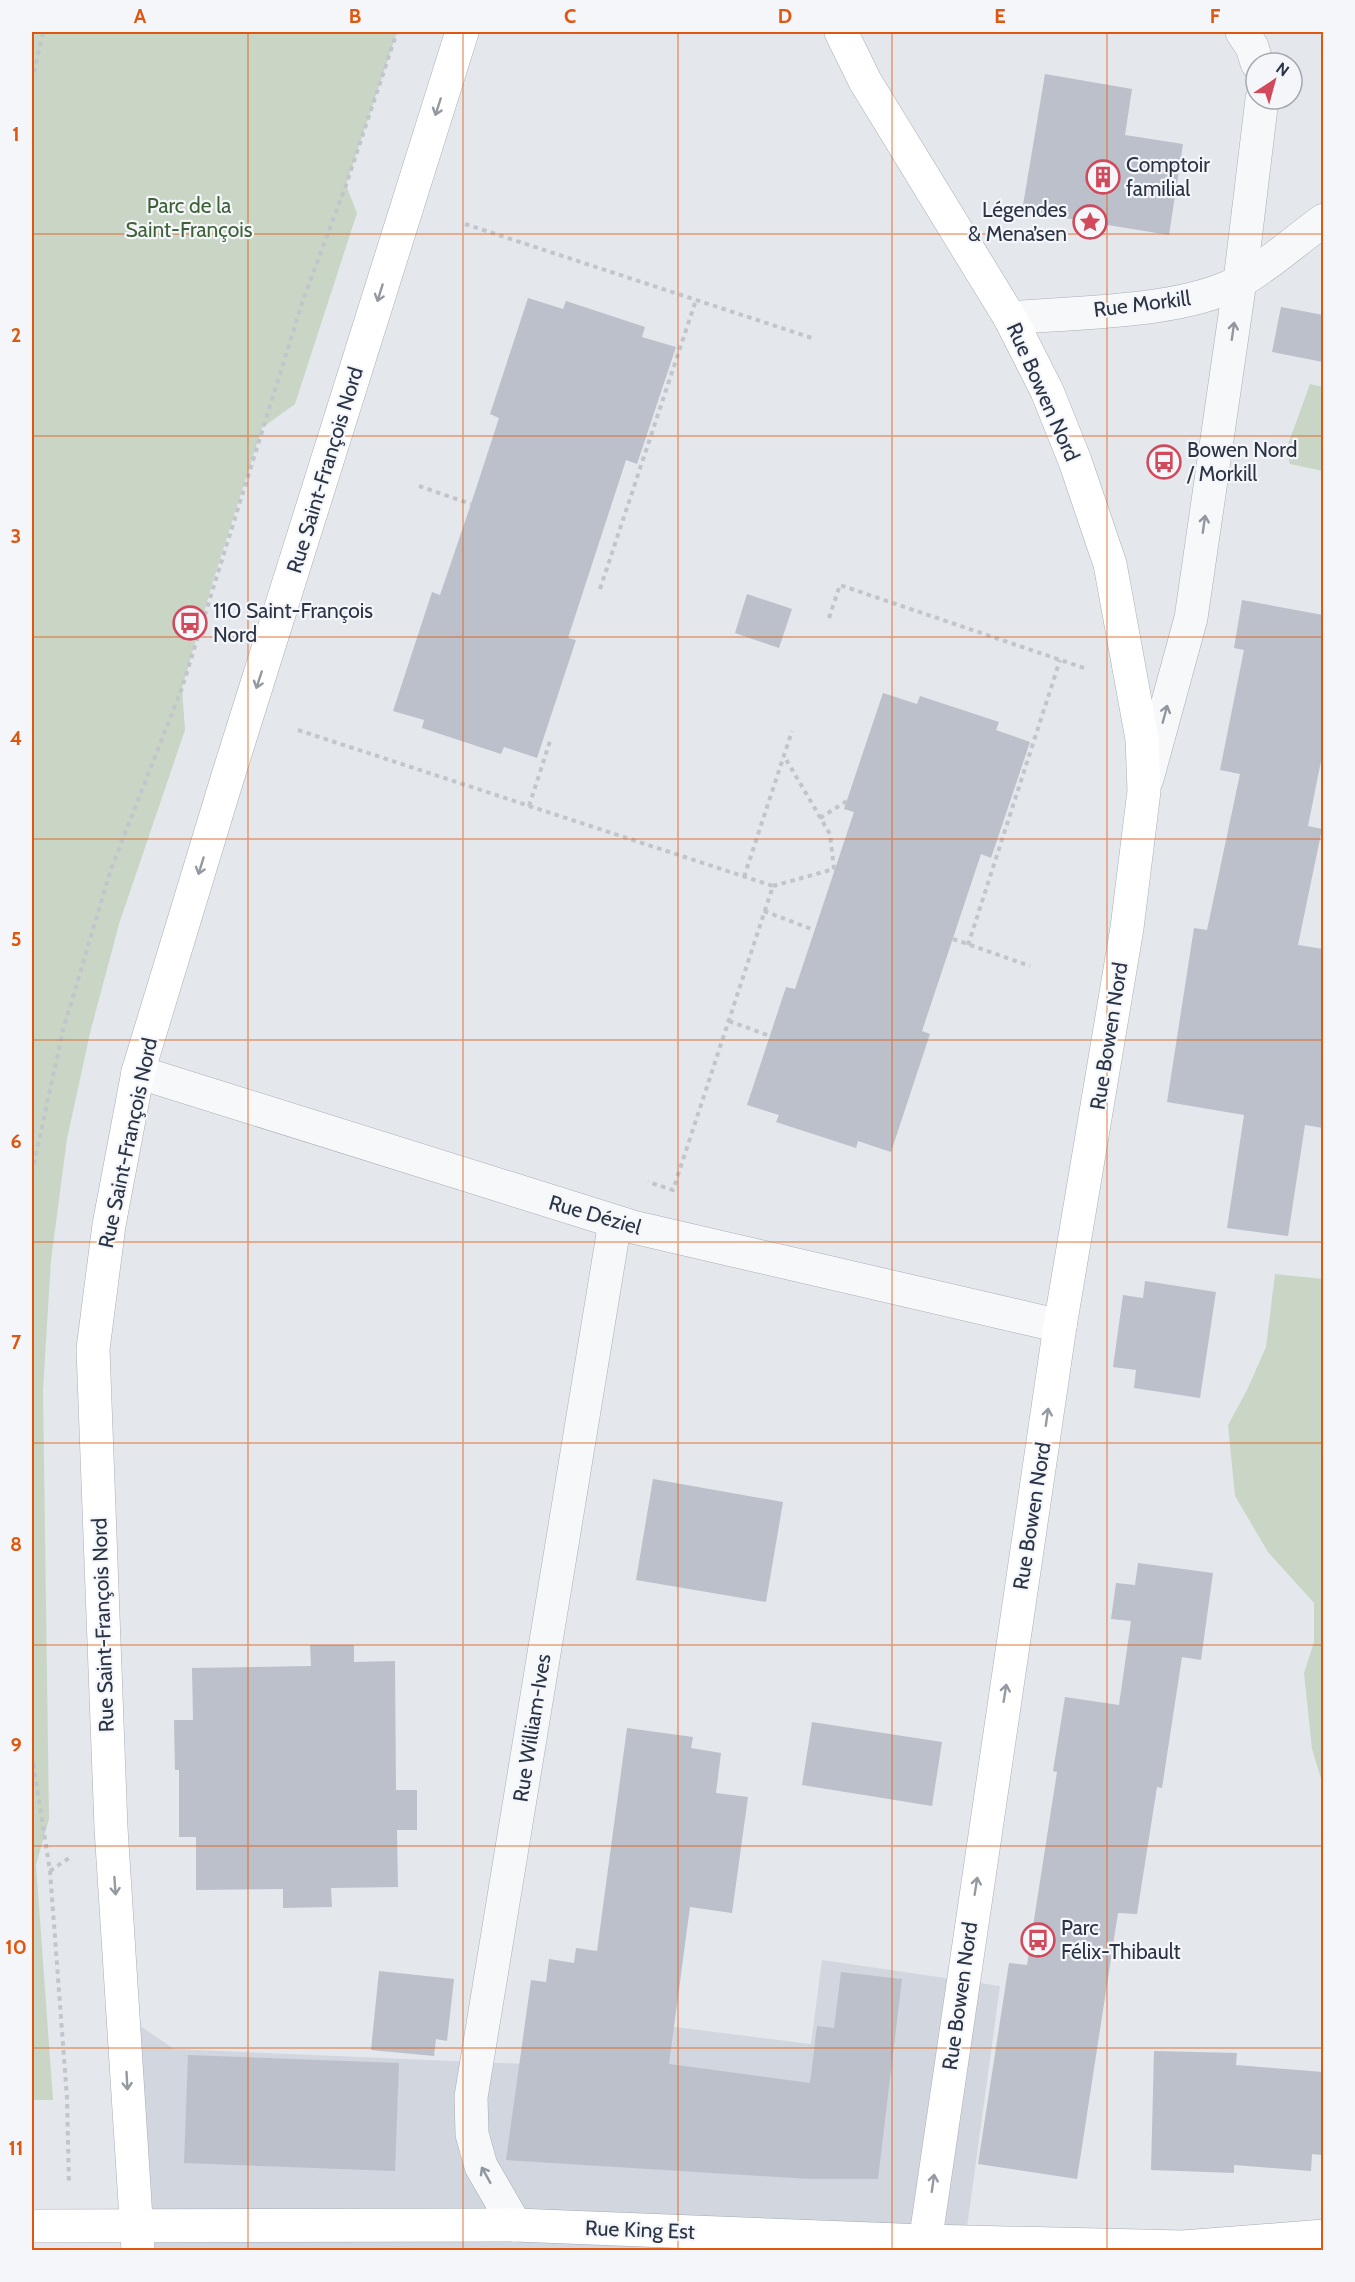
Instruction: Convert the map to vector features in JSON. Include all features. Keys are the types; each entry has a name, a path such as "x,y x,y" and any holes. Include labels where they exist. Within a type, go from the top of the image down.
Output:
{"street":[{"name":"Rue Saint-François Nord","path":"137,2239 111,1828 93,1349 109,1225 138,1072 462,32"},
{"path":"448,73 479,32"},
{"path":"817,32 865,81"},
{"name":"Rue Bowen Nord","path":"841,32 865,81 1010,318 1055,411 1110,564 1142,739 1144,791"},
{"path":"1242,32 1253,51"},
{"name":"Rue Bowen Nord","path":"924,2246 1060,1326 1127,928 1144,791 1191,618 1240,281 1261,111"},
{"name":"Rue Morkill","path":"1010,318 1173,304 1213,293 1240,281 1323,220"},
{"name":"Rue Déziel","path":"138,1072 615,1222 1060,1326"},
{"name":"Rue William-Ives","path":"515,2225 481,2166 472,2134 471,2097 615,1222"},
{"name":"Rue King Est","path":"50,2226 137,2239 515,2225 924,2246 1183,2247 1323,2236"}],"path":[{"path":"32,81 43,32"},
{"path":"32,1173 63,1030 111,869 182,688 303,300 346,185 397,32"},
{"path":"465,224 812,338"},
{"path":"600,589 696,300"},
{"path":"419,486 471,504"},
{"path":"830,618 840,585 1133,684"},
{"path":"968,945 1060,660"},
{"path":"298,730 772,886 834,869 830,834 784,756"},
{"path":"744,877 792,731"},
{"path":"529,806 551,738"},
{"path":"820,818 847,801"},
{"path":"648,1182 673,1190 772,886"},
{"path":"764,911 814,930"},
{"path":"953,939 1030,966"},
{"path":"729,1021 770,1035"},
{"path":"32,1755 50,1871 68,2098 50,2226"}],"shaded area":[{"path":"822,1960 1000,1986 965,2242 1323,2250 138,2250 124,2015 174,2049 524,2064 530,2009 811,2044"}],"green space":[{"name":"Parc de la Saint-François","path":"32,32 397,32 346,185 357,213 295,404 262,428 213,581 182,688 185,730 119,924 90,1033 67,1139 51,1260 43,1390 49,1819 36,1865 53,2100 32,2100"},
{"path":"1310,384 1323,387 1323,471 1290,464 1286,450"},
{"path":"1275,1274 1323,1279 1323,1785 1312,1749 1304,1673 1314,1642 1314,1603 1268,1552 1235,1496 1228,1425 1266,1347"}],"building":[{"name":"Comptoir familial","path":"1045,74 1132,89 1125,135 1183,144 1169,235 1022,211"},
{"path":"528,298 563,309 566,301 645,327 642,337 676,347 637,464 626,460 568,638 576,640 537,758 504,747 501,754 422,728 424,720 393,711 432,592 440,595 471,504 499,418 490,414"},
{"path":"1281,307 1323,315 1323,362 1272,352"},
{"path":"747,594 792,609 779,648 735,633"},
{"path":"1242,600 1323,615 1323,751 1308,826 1322,829 1298,945 1323,949 1323,1128 1305,1125 1288,1236 1227,1228 1244,1115 1167,1102 1194,928 1207,930 1240,774 1220,770 1244,650 1234,648"},
{"path":"883,693 917,704 920,696 999,722 996,730 1030,742 991,858 981,854 922,1031 930,1034 891,1152 858,1141 856,1148 776,1122 779,1115 747,1105 786,987 795,989 854,812 844,809"},
{"path":"1145,1281 1216,1292 1200,1398 1134,1388 1136,1370 1113,1367 1123,1295 1143,1298"},
{"path":"653,1479 783,1502 766,1602 636,1580"},
{"path":"1138,1563 1213,1573 1201,1660 1182,1657 1162,1788 1157,1787 1137,1914 1118,1913 1077,2179 978,2164 1009,1963 1027,1965 1057,1772 1053,1771 1065,1697 1119,1705 1131,1621 1111,1619 1116,1583 1135,1585"},
{"path":"310,1645 354,1645 354,1662 395,1661 396,1790 417,1790 417,1830 397,1830 398,1887 331,1888 332,1907 283,1908 283,1889 196,1890 196,1837 179,1837 179,1770 175,1770 174,1720 193,1720 192,1668 311,1666"},
{"path":"812,1722 942,1742 932,1806 802,1785"},
{"path":"627,1728 693,1737 691,1748 721,1753 716,1793 748,1797 732,1913 690,1907 669,2064 810,2083 817,2026 834,2028 841,1972 902,1979 878,2179 809,2179 506,2160 531,1980 546,1982 549,1959 574,1963 576,1948 597,1951"},
{"path":"379,1971 454,1979 447,2041 436,2039 434,2056 371,2050"},
{"path":"1154,2051 1237,2053 1236,2065 1323,2072 1323,2155 1312,2154 1311,2171 1234,2165 1234,2173 1151,2170"},
{"path":"188,2055 399,2063 395,2171 184,2163"}],"place":[{"name":"Comptoir familial","path":"1103,177"},
{"name":"Légendes & Mena’sen","path":"1090,222"},
{"name":"Bowen Nord / Morkill","path":"1164,462"},
{"name":"110 Saint-François Nord","path":"190,623"},
{"name":"Parc Félix-Thibault","path":"1038,1940"}]}
